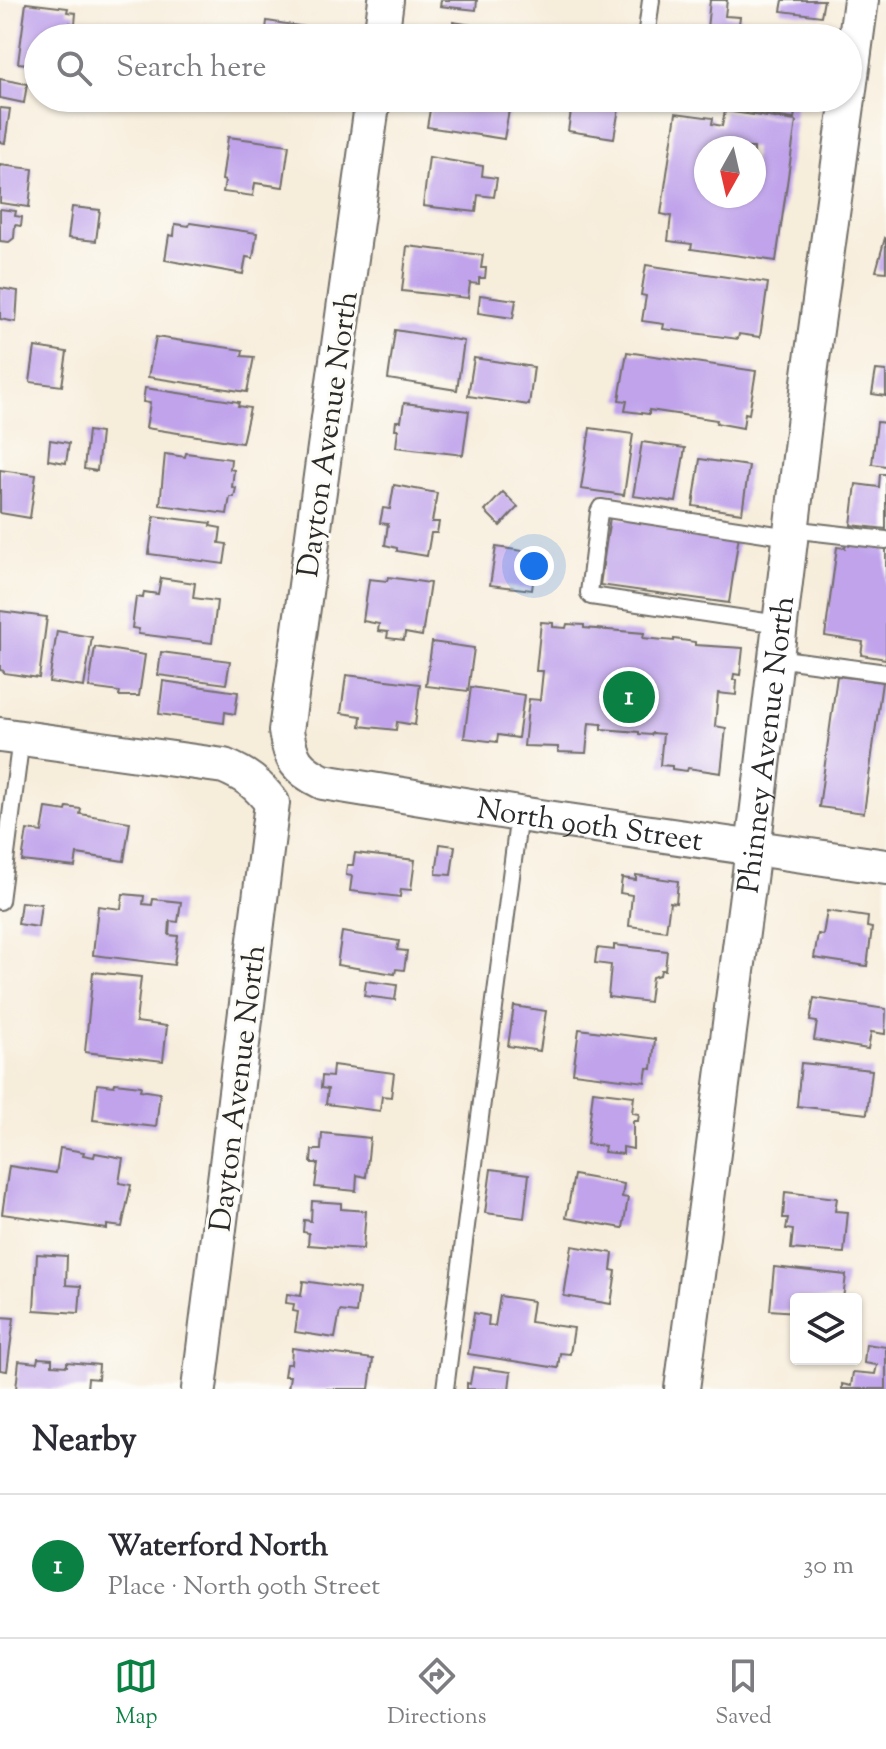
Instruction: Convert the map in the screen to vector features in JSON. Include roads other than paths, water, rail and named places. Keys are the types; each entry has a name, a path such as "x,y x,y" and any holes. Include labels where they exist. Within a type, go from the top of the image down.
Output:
{"street":[{"path":"383,24 386,0"},
{"name":"Phinney Avenue North","path":"858,24 861,0"},
{"name":"Dayton Avenue North","path":"298,767 289,751 286,731 371,112"},
{"name":"Phinney Avenue North","path":"682,1389 846,112"},
{"name":"Dayton Avenue North","path":"11,737 224,766 246,775 272,803 199,1389"},
{"name":"North 90th Street","path":"298,767 323,782 886,867"}],"lane":[{"path":"648,24 651,0"},
{"path":"779,624 591,596 601,508 790,533 886,540"},
{"path":"776,658 886,673"},
{"path":"0,901 11,737"},
{"path":"445,1389 519,814"}],"place":[{"name":"Waterford North","path":"629,697"}]}
